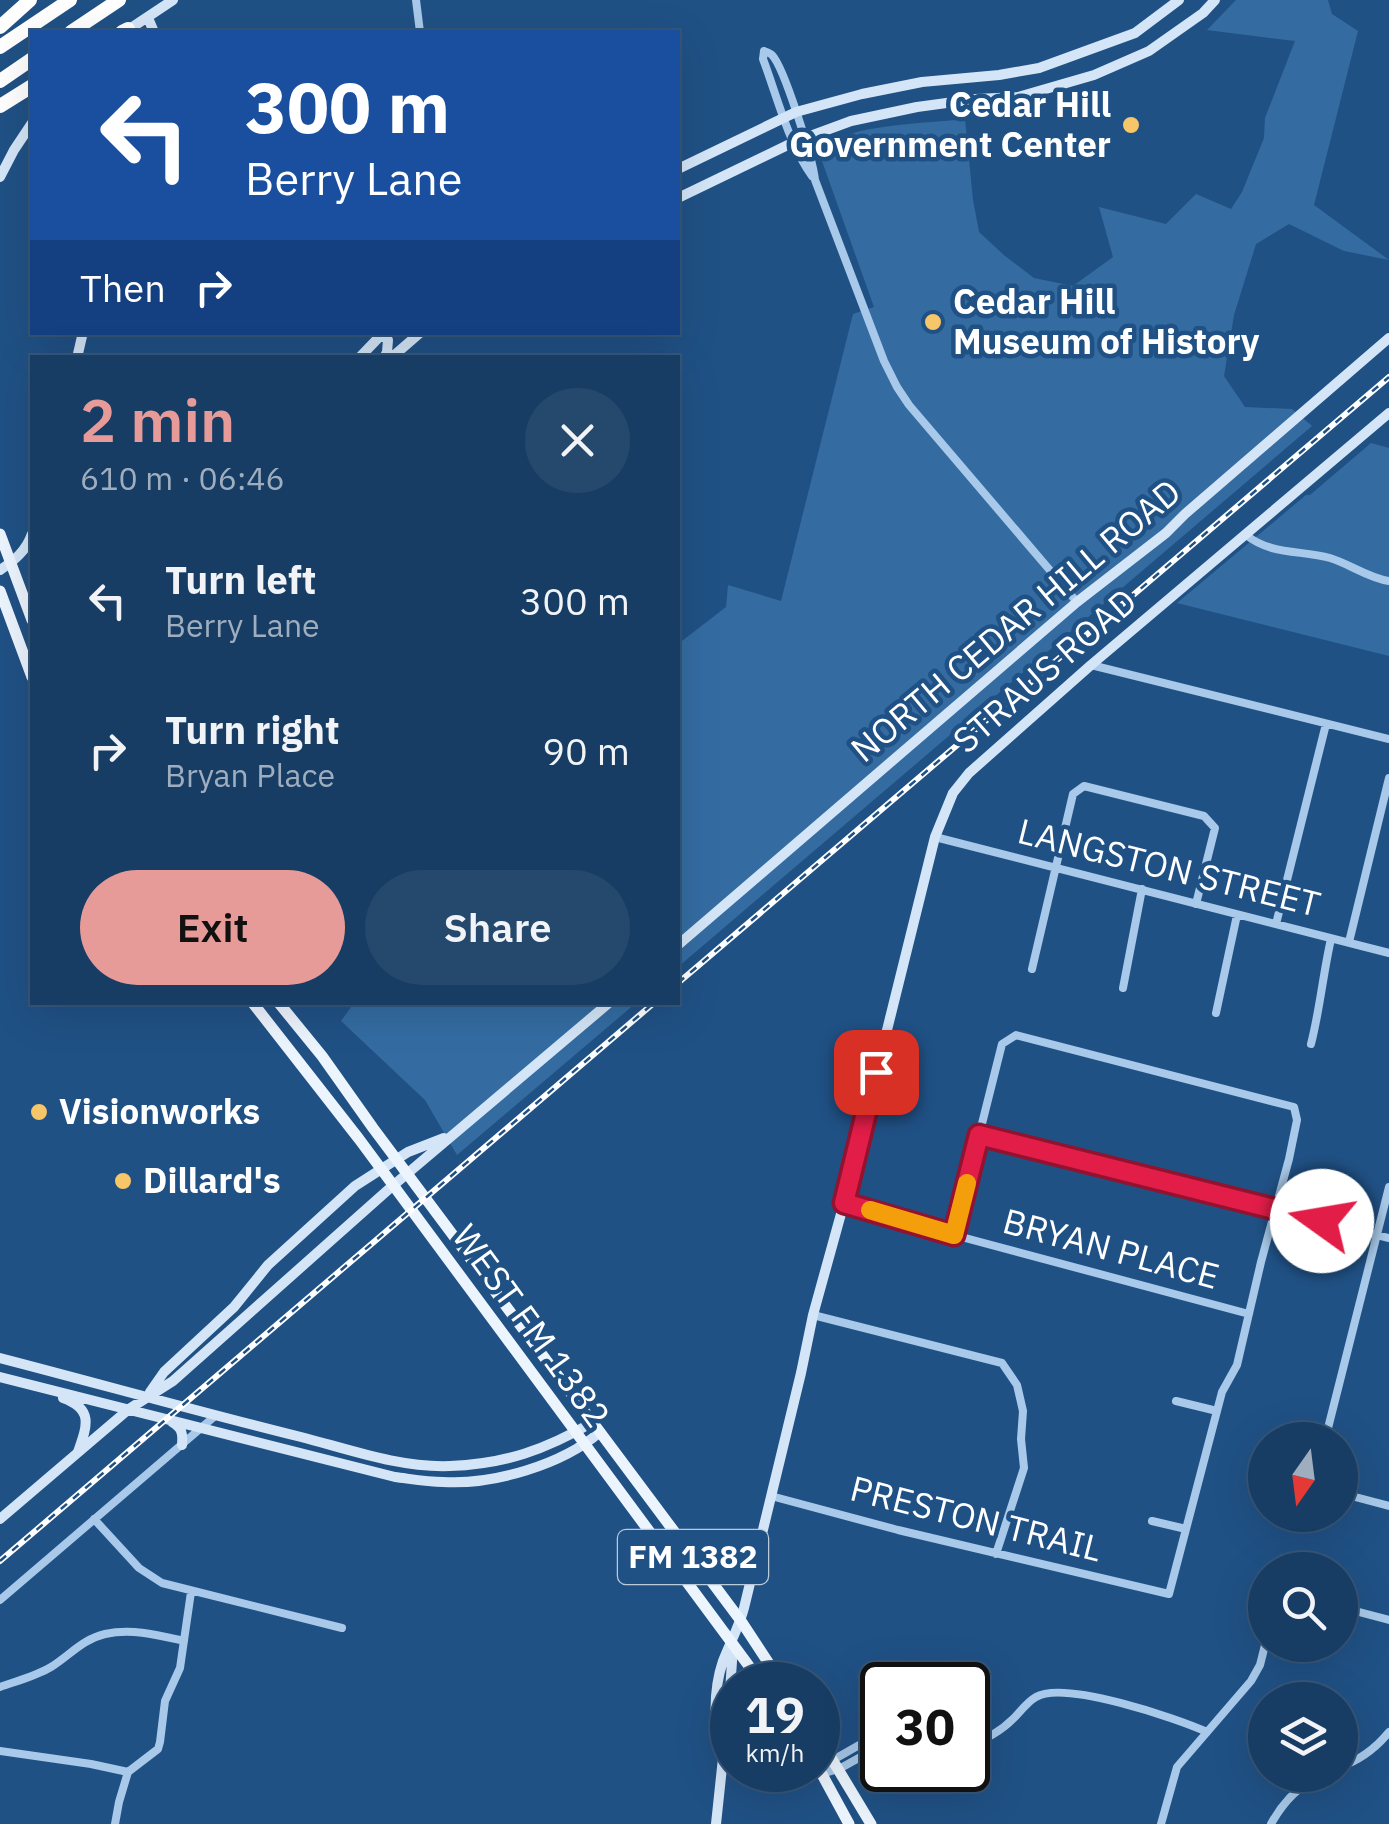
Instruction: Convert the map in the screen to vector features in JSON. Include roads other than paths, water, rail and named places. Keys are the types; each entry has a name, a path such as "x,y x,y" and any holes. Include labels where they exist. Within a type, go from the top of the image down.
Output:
{"highway":[{"path":"0,26 30,0"},
{"path":"0,47 70,0"},
{"path":"74,30 118,0"},
{"path":"0,82 30,60"},
{"path":"0,106 30,87"}],"main road":[{"path":"0,534 5,566 30,616"},
{"path":"0,591 30,673"},
{"name":"WEST FM 1382","path":"254,1005 359,1139 747,1662"},
{"name":"WEST FM 1382","path":"280,1005 768,1662"},
{"path":"694,1558 728,1562 746,1554 762,1535"},
{"path":"840,1771 870,1824"},
{"path":"832,1792 849,1824"}],"street":[{"path":"127,30 173,0"},
{"path":"416,0 420,30"},
{"path":"680,168 790,115 862,94 922,82 999,76 1039,68 1135,33 1179,0"},
{"path":"680,197 799,139 851,121 917,107 1018,97 1094,75 1149,50 1203,13 1215,0"},
{"path":"148,18 153,30"},
{"path":"790,115 763,60 764,51 773,56 799,139 804,164 815,180 897,387 1077,602"},
{"path":"0,177 30,126"},
{"path":"362,355 381,335"},
{"path":"392,355 417,335"},
{"name":"NORTH CEDAR HILL ROAD","path":"680,943 1077,602 1166,533 1389,338"},
{"name":"STRAUS ROAD","path":"733,1643 935,837 953,793 969,773 1091,666 1389,413"},
{"path":"1246,535 1270,549 1327,557 1389,581"},
{"path":"5,566 30,540"},
{"path":"1091,666 1389,739"},
{"path":"1276,924 1326,724"},
{"path":"1349,942 1389,778"},
{"path":"1032,969 1074,794 1084,786 1204,816 1214,828 1196,904"},
{"name":"LANGSTON STREET","path":"935,837 1389,953"},
{"path":"1123,988 1142,889"},
{"path":"1216,1014 1236,914"},
{"path":"1311,1044 1331,939"},
{"path":"0,1519 129,1409 172,1381 606,1005"},
{"path":"954,1235 1002,1044 1016,1036 1294,1107 1296,1120 1276,1211 1236,1365 1222,1392 1186,1530 1152,1520"},
{"path":"979,1135 1389,1238"},
{"path":"146,1396 164,1372 234,1307 268,1265 355,1186 408,1152 452,1136"},
{"path":"1329,1422 1389,1187"},
{"name":"BRYAN PLACE","path":"844,1203 1249,1314"},
{"path":"331,1208 348,1226"},
{"path":"320,1218 335,1237"},
{"path":"814,1316 1002,1363 1017,1385 1023,1411 1024,1468 996,1554"},
{"path":"0,1358 398,1462 445,1466 496,1462 596,1427"},
{"path":"0,1377 395,1477 447,1483 501,1477 548,1464 585,1446 596,1427"},
{"path":"0,1377 70,1400 82,1408 86,1429 78,1452"},
{"path":"1176,1401 1217,1411"},
{"path":"0,1600 215,1416"},
{"path":"167,1418 180,1427 182,1445"},
{"name":"PRESTON TRAIL","path":"771,1496 1168,1594 1186,1530"},
{"path":"1358,1498 1389,1506"},
{"path":"94,1519 138,1568 162,1583 342,1628"},
{"path":"116,1824 128,1772 158,1749 165,1701 180,1668 191,1592"},
{"path":"1358,1612 1389,1620"},
{"path":"0,1688 54,1666 85,1641 104,1634 149,1633 184,1641"},
{"path":"733,1643 734,1662"},
{"path":"723,1662 733,1643"},
{"path":"1161,1824 1177,1767 1236,1702 1261,1662"},
{"path":"990,1734 1002,1728 1031,1699 1052,1691 1128,1705 1207,1732"},
{"path":"1358,1761 1389,1732"},
{"path":"0,1751 128,1772"},
{"path":"716,1824 719,1792"},
{"path":"1272,1824 1294,1792"}],"railway":[{"path":"680,981 1389,377"},
{"path":"0,1561 651,1005"}],"place":[{"name":"Cedar Hill Government Center","path":"1131,125"},
{"name":"Cedar Hill Museum of History","path":"933,322"},
{"name":"Visionworks","path":"39,1112"},
{"name":"Dillard's","path":"123,1181"}]}
